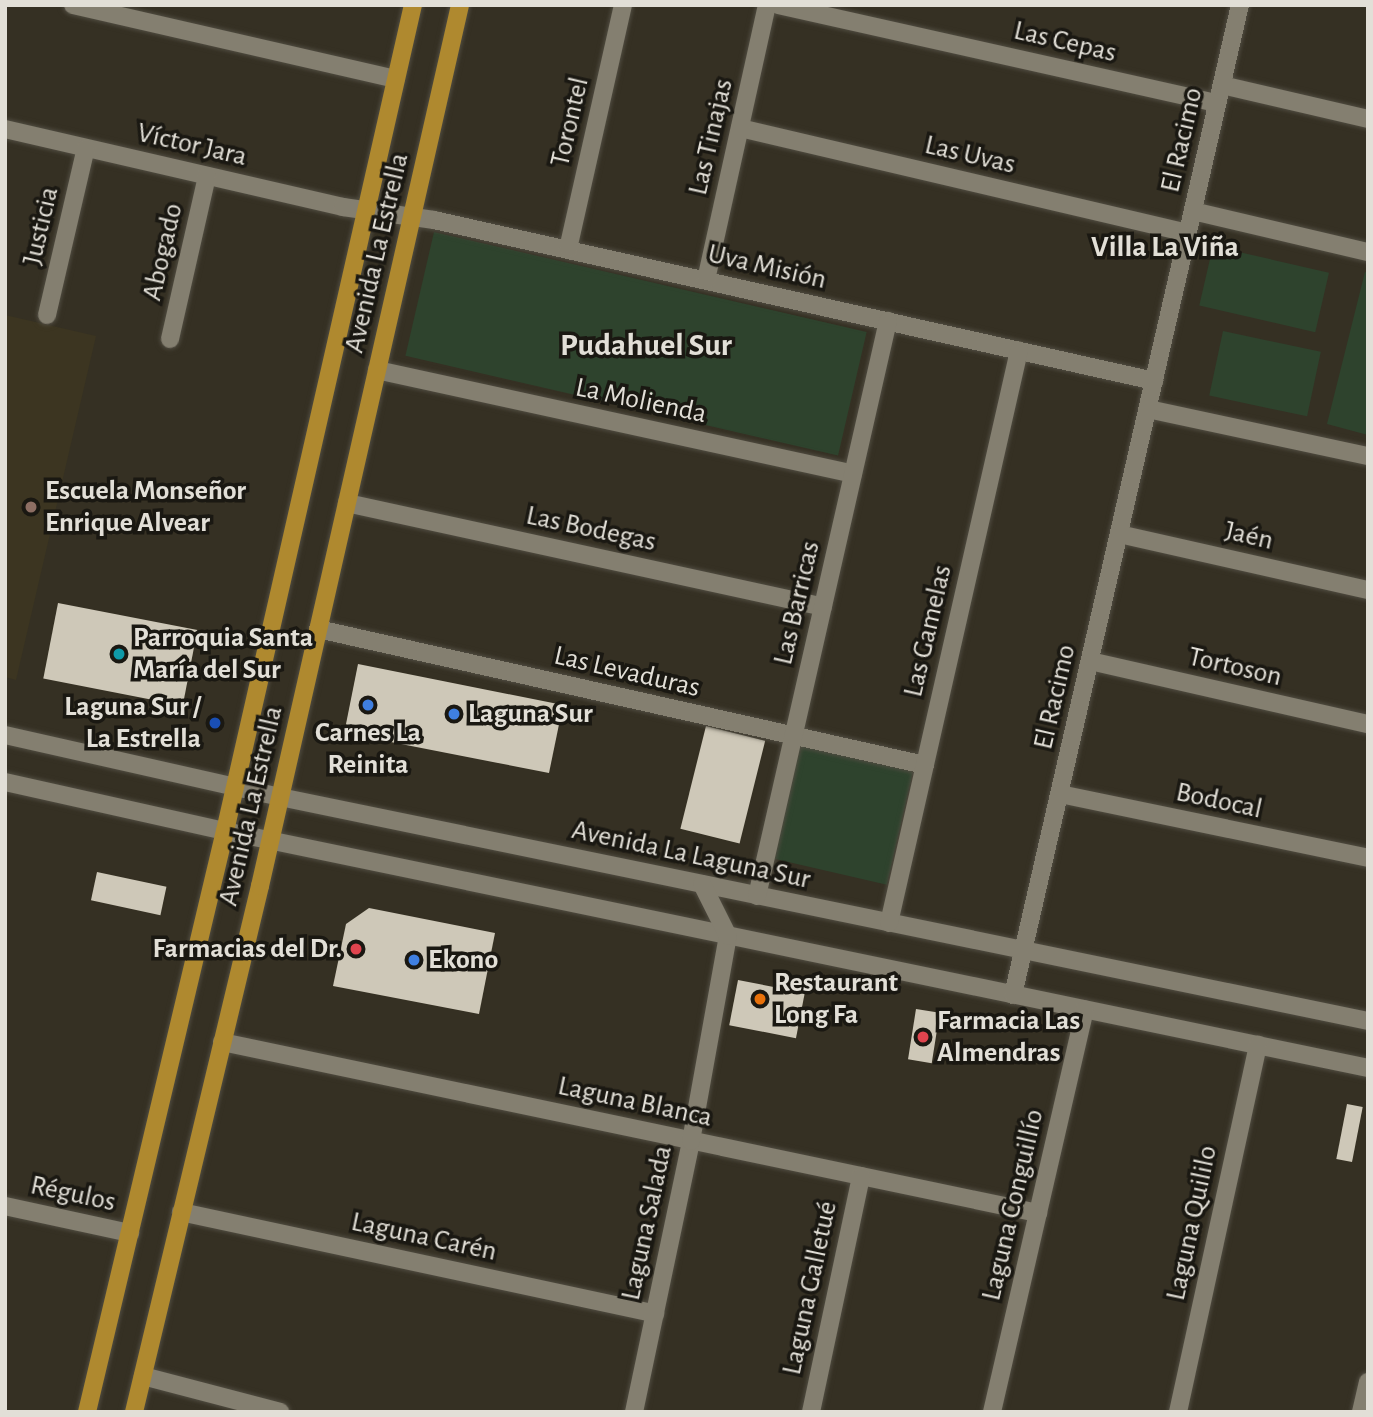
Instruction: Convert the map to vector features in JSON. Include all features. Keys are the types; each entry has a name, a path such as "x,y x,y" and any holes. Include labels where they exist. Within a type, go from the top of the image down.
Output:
{"main road":[{"name":"Avenida La Estrella","path":"88,1412 225,831 413,5"},
{"name":"Avenida La Estrella","path":"134,1412 280,797 460,5"}],"street":[{"path":"73,5 397,79"},
{"name":"Torontel","path":"568,249 623,5"},
{"name":"Las Tinajas","path":"706,280 767,5"},
{"name":"Las Cepas","path":"778,5 1217,103"},
{"name":"El Racimo","path":"1013,995 1240,5"},
{"path":"1222,85 1368,119"},
{"name":"Las Uvas","path":"740,128 1188,233"},
{"name":"Víctor Jara","path":"5,129 367,212"},
{"name":"Justicia","path":"47,315 86,148"},
{"name":"Abogado","path":"170,339 207,176"},
{"path":"1193,211 1368,251"},
{"name":"Uva Misión","path":"367,212 412,216 568,249 1154,381"},
{"name":"Las Barricas","path":"757,896 888,321"},
{"name":"Las Gamelas","path":"889,923 1019,351"},
{"name":"La Molienda","path":"377,370 853,474"},
{"path":"1148,410 1368,456"},
{"name":"Las Bodegas","path":"347,503 823,607"},
{"name":"Jaén","path":"1119,534 1368,590"},
{"name":"Las Levaduras","path":"318,629 925,765"},
{"name":"Tortoson","path":"1090,661 1368,724"},
{"name":"Avenida La Laguna Sur","path":"5,735 280,797 1368,1021"},
{"path":"5,783 1368,1068"},
{"name":"Bodocal","path":"1060,794 1368,858"},
{"path":"702,884 728,936"},
{"name":"Laguna Salada","path":"634,1412 691,1141 728,936"},
{"name":"Laguna Conguillío","path":"992,1412 1085,1010"},
{"name":"Laguna Blanca","path":"222,1042 1038,1213"},
{"name":"Laguna Quililo","path":"1178,1412 1258,1045"},
{"name":"Laguna Galletué","path":"811,1412 861,1176"},
{"name":"Régulos","path":"5,1206 130,1233"},
{"name":"Laguna Carén","path":"181,1212 655,1314"},
{"path":"143,1376 280,1412"},
{"path":"1361,1412 1368,1381"}],"shaded area":[{"name":"Escuela Monseñor Enrique Alvear","path":"5,315 96,336 16,680 5,677"}],"green space":[{"path":"434,232 867,332 838,456 405,356"},
{"path":"1213,246 1329,273 1315,332 1199,305"},
{"path":"1365,272 1368,273 1368,435 1327,424"},
{"path":"1223,331 1321,352 1307,416 1209,396"},
{"path":"797,745 913,772 887,885 771,858"}],"building":[{"name":"Parroquia Santa María del Sur","path":"58,603 197,630 183,706 43,679"},
{"name":"Laguna Sur","path":"358,664 563,705 549,773 355,735 346,724"},
{"path":"706,726 765,741 740,844 680,829"},
{"path":"97,872 166,887 160,915 91,900"},
{"name":"Ekono","path":"369,908 495,933 479,1014 333,986 346,924"},
{"path":"738,980 805,993 796,1038 729,1025"},
{"name":"Farmacia Las Almendras","path":"916,1009 940,1013 932,1063 908,1059"},
{"path":"1347,1104 1363,1107 1352,1162 1336,1159"}],"place":[{"name":"Escuela Monseñor Enrique Alvear","path":"31,507"},
{"name":"Parroquia Santa María del Sur","path":"119,654"},
{"name":"Carnes La Reinita","path":"368,705"},
{"name":"Laguna Sur","path":"454,714"},
{"name":"Laguna Sur / La Estrella","path":"215,723"},
{"name":"Farmacias del Dr.","path":"356,949"},
{"name":"Ekono","path":"414,960"},
{"name":"Restaurant Long Fa","path":"760,999"},
{"name":"Farmacia Las Almendras","path":"923,1037"}],"district":[{"name":"Villa La Viña","path":"1165,247"},
{"name":"Pudahuel Sur","path":"646,345"}]}
